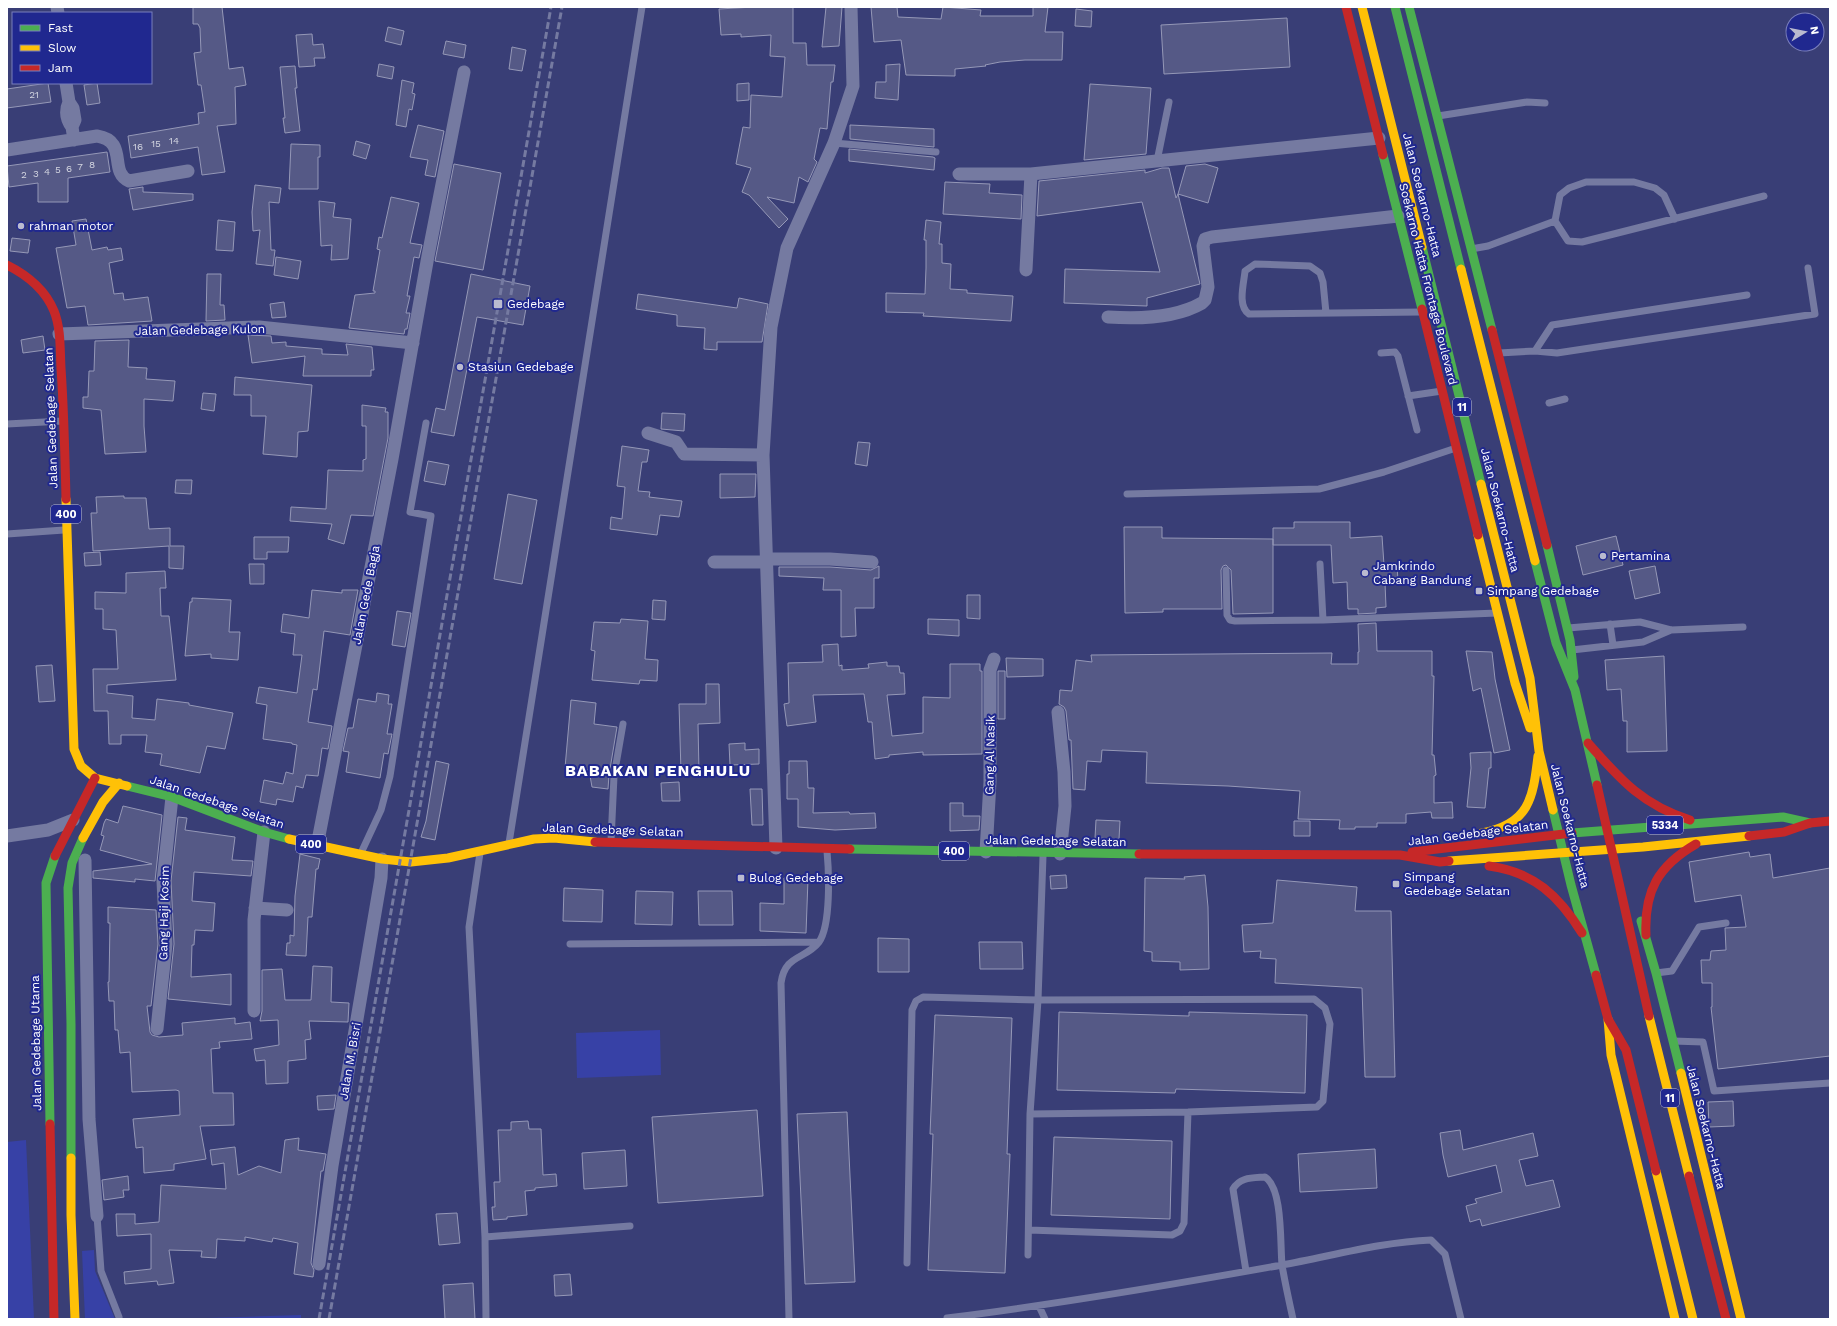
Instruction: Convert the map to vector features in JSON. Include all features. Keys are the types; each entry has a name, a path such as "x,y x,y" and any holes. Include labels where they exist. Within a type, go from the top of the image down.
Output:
{"main road":[{"name":"Soekarno Hatta Frontage Boulevard","path":"1346,7 1515,683 1539,752"},
{"name":"Jalan Soekarno-Hatta","path":"1362,7 1530,678 1539,752 1563,852 1608,1019 1611,1056 1674,1319"},
{"name":"Jalan Soekarno-Hatta","path":"1395,7 1556,643 1575,690 1608,829 1646,1006 1726,1319"},
{"path":"1409,7 1499,353 1568,628 1575,690"},
{"path":"1406,51 1427,75"},
{"path":"1368,94 1377,64"},
{"name":"Jalan Gedebage Selatan","path":"7,265 23,273 42,290 54,311 59,334 65,421 66,530 74,749 81,766 95,778 172,797 264,832 317,846 360,855 411,862 448,858 534,840 554,838 611,843 1060,854 1400,855 1440,862 1612,849"},
{"path":"1588,743 1632,792 1658,809 1689,820 1722,822"},
{"path":"1472,835 1500,830 1509,825 1524,811 1533,794 1539,752"},
{"name":"Jalan Gedebage Utama","path":"75,1319 71,1215 60,1024 46,883 51,864 95,778"},
{"name":"Jalan Gedebage Utama","path":"54,1319 60,1024 69,960 68,888 72,863 78,846 89,825 111,791 119,783"},
{"name":"5334","path":"1608,829 1783,817 1810,823"},
{"name":"5334","path":"1612,849 1784,832 1810,823 1830,821"},
{"name":"Jalan Gedebage Selatan","path":"1400,855 1428,849 1608,829"},
{"path":"1428,849 1443,841 1458,837"},
{"path":"1646,935 1645,909 1650,890 1660,873 1676,855 1691,846 1708,840"},
{"path":"1440,862 1457,865 1502,867 1526,875 1536,881 1560,902 1573,917 1587,942"},
{"name":"Jalan Soekarno-Hatta","path":"1617,876 1638,915 1646,935 1741,1319"},
{"name":"Jalan Soekarno-Hatta","path":"1608,1019 1626,1050 1693,1319"},
{"path":"1729,1319 1730,1272"}],"street":[{"path":"776,848 764,455 770,327 787,248 834,143 853,86 851,7"},
{"name":"Jalan Gede Bagja","path":"317,846 392,459 464,72"},
{"path":"66,84 69,102 66,109 68,121 72,127 74,140"},
{"path":"7,150 97,136 109,140 116,150 120,174 129,181 188,172"},
{"path":"960,174 1031,174 1379,138"},
{"path":"1026,270 1031,174"},
{"path":"1108,317 1143,319 1164,315 1202,303 1207,295 1208,287 1203,246 1205,239 1398,216"},
{"name":"Jalan Gedebage Kulon","path":"59,334 259,327 413,343"},
{"path":"648,434 676,442 684,454 764,455"},
{"path":"714,562 830,559 872,562"},
{"name":"Gang Al Nasik","path":"986,852 990,782 990,670 994,659"},
{"path":"1058,712 1064,772 1065,806 1060,854"},
{"name":"Gang Haji Kosim","path":"157,1029 166,944 163,881 172,797"},
{"path":"7,836 48,830 73,820"},
{"path":"254,1011 255,908 264,832"},
{"name":"Jalan M. Bisri","path":"319,1264 332,1166 381,878 382,859"},
{"path":"85,860 89,1119 97,1216"},
{"path":"255,908 287,910"},
{"path":"69,960 86,960"}],"lane":[{"path":"509,845 642,7"},
{"path":"1157,161 1169,102"},
{"path":"1437,116 1527,102 1545,103"},
{"path":"834,143 936,152"},
{"path":"1675,219 1664,195 1654,188 1634,182 1586,182 1570,188 1560,195 1555,221 1568,241 1582,242 1675,219 1764,196"},
{"path":"1471,249 1488,246 1555,221"},
{"path":"1326,313 1323,282 1320,273 1310,266 1255,264 1245,271 1242,305 1245,311 1249,314 1422,312"},
{"path":"1499,353 1535,351 1557,353 1815,314 1808,268"},
{"path":"1535,351 1552,325 1746,295"},
{"path":"1381,353 1395,352 1398,356 1417,430"},
{"path":"1408,396 1442,391"},
{"path":"1549,403 1565,399"},
{"path":"7,424 65,421"},
{"path":"360,855 381,810 390,776 430,524 431,516 410,512 426,423"},
{"path":"1127,494 1319,489 1384,472 1456,448"},
{"path":"7,534 66,530"},
{"path":"1320,564 1323,620"},
{"path":"1226,570 1227,615 1230,620 1323,620 1498,613"},
{"path":"1568,628 1640,622 1670,630 1743,627"},
{"path":"1610,624 1613,645"},
{"path":"1571,650 1642,642 1670,630"},
{"path":"611,843 614,776 623,724"},
{"path":"789,1319 781,983 782,973 787,964 819,942 825,927 829,877 827,848"},
{"path":"480,852 469,927 485,1237 486,1319"},
{"path":"1028,1255 1030,1114 1038,1000 1043,853"},
{"path":"1656,973 1672,971 1699,927 1726,923"},
{"path":"570,944 819,942"},
{"path":"907,1263 912,1010 916,1001 923,997 1038,1000 1314,999 1325,1008 1330,1024 1323,1101 1317,1107 1188,1112 1030,1114"},
{"path":"1672,1041 1703,1042 1714,1091 1830,1083"},
{"path":"1029,1230 1172,1235 1180,1231 1184,1223 1188,1112"},
{"path":"1246,1271 1233,1189 1241,1180 1265,1176 1272,1184 1277,1204 1282,1265 1293,1319"},
{"path":"97,1216 101,1271 119,1317"},
{"path":"485,1237 630,1226"},
{"path":"947,1318 1040,1306 1282,1265 1405,1241 1431,1240 1445,1254 1461,1319"},
{"path":"1040,1306 1045,1319"}],"shaded area":[{"path":"660,1030 661,1075 577,1078 576,1033"},
{"path":"26,1140 34,1319 7,1319 7,1142"},
{"path":"94,1250 95,1271 115,1319 85,1319 82,1251"},
{"path":"301,1315 301,1319 173,1319"}],"building":[{"path":"193,7 222,7 229,69 243,67 246,85 235,87 236,124 217,126 225,172 202,175 198,147 131,158 128,136 199,124 198,113 205,112 201,85 198,85 194,53 201,52 200,28 198,24 193,24"},
{"path":"793,7 793,43 806,43 807,65 835,65 833,82 831,82 827,129 820,128 814,159 817,162 808,182 799,177 794,203 767,197 788,219 779,228 749,195 742,192 751,168 736,164 743,127 750,128 751,95 782,97 785,57 770,56 771,35 741,37 741,34 721,35 719,9"},
{"path":"826,7 842,7 839,46 822,47"},
{"path":"871,7 897,7 898,17 941,19 943,7 981,10 980,16 1033,16 1033,7 1048,7 1045,32 1063,32 1062,60 1000,62 985,65 986,66 955,69 955,76 906,75 901,40 874,42"},
{"path":"1076,9 1092,11 1091,27 1075,26"},
{"path":"1287,18 1290,67 1164,74 1161,25"},
{"path":"388,27 404,31 401,45 385,41"},
{"path":"312,34 313,45 323,44 325,58 314,58 315,66 299,67 296,35"},
{"path":"446,41 466,45 464,58 443,54"},
{"path":"512,47 526,50 522,71 509,69"},
{"path":"379,64 394,67 392,79 377,76"},
{"path":"900,64 898,100 875,98 876,82 886,82 886,65"},
{"path":"295,66 297,88 295,88 300,131 285,133 280,67"},
{"path":"402,80 414,83 412,93 415,94 412,110 409,109 406,127 396,125"},
{"path":"749,83 749,100 737,101 737,84"},
{"path":"48,84 51,102 7,108 7,89"},
{"path":"97,84 100,103 87,105 84,85"},
{"path":"1090,84 1151,88 1146,154 1084,160"},
{"path":"418,125 444,131 435,177 425,175 428,160 410,157"},
{"path":"850,125 934,129 934,147 850,139"},
{"path":"356,141 370,145 366,159 353,155"},
{"path":"291,144 320,145 320,157 318,157 318,189 289,189"},
{"path":"849,149 933,157 935,158 934,170 849,161"},
{"path":"107,152 110,172 68,178 68,202 38,202 38,183 9,187 7,166"},
{"path":"454,164 501,173 483,270 435,261"},
{"path":"1205,164 1218,168 1208,203 1178,194 1186,166"},
{"path":"1162,168 1169,168 1176,198 1178,194 1200,284 1147,298 1147,306 1064,303 1065,269 1160,272 1142,202 1037,216 1039,181 1145,170 1145,173"},
{"path":"945,182 990,184 989,193 1022,195 1021,219 943,214"},
{"path":"255,185 281,188 279,203 269,202 271,250 275,250 273,266 256,264 260,230 253,231 252,212"},
{"path":"143,187 143,192 193,194 193,200 133,210 129,189"},
{"path":"391,197 419,203 410,243 422,245 419,258 414,257 407,296 410,296 406,313 410,313 407,329 405,329 404,334 349,328 355,295 375,293 375,291 373,291 380,250 377,249 379,237 382,238"},
{"path":"319,201 335,203 333,217 351,219 348,259 331,260 332,245 321,246"},
{"path":"86,219 92,250 107,247 108,250 121,248 123,260 109,263 114,294 123,293 124,300 148,297 152,321 88,325 85,306 67,308 56,248 76,245 72,221"},
{"path":"218,220 235,222 233,251 216,250"},
{"path":"926,220 941,222 939,244 942,244 942,263 951,264 950,289 967,290 967,293 1013,296 1011,321 923,316 924,313 886,312 886,293 925,294 926,240 924,240"},
{"path":"12,238 30,240 28,253 10,251"},
{"path":"276,257 301,261 298,279 274,275"},
{"path":"207,274 221,274 220,305 224,305 225,320 206,321"},
{"name":"Stasiun Gedebage","path":"471,274 530,286 523,325 477,317 454,436 431,432 436,408 445,410"},
{"path":"638,294 737,308 739,298 768,304 762,342 717,342 717,350 704,349 705,328 677,326 677,315 636,309"},
{"path":"284,302 286,317 272,318 270,304"},
{"path":"248,335 271,336 272,343 286,342 286,346 322,349 322,354 348,355 346,344 372,347 374,370 371,370 371,376 303,376 305,356 252,363"},
{"path":"43,336 45,350 23,353 21,340"},
{"path":"129,340 128,367 147,368 146,379 175,381 173,401 144,399 146,452 105,454 101,410 83,408 83,397 88,397 89,371 94,371 95,341"},
{"path":"235,377 312,385 308,431 298,432 297,457 263,454 266,416 251,416 251,395 234,395"},
{"path":"203,393 216,394 214,411 201,409"},
{"path":"362,405 386,408 385,412 388,412 388,438 373,516 351,515 344,544 328,539 332,524 290,521 291,507 326,509 328,470 363,471 363,460 366,459 366,426 362,426"},
{"path":"662,413 685,414 684,431 661,429"},
{"path":"858,442 870,443 867,466 855,464"},
{"path":"622,446 649,450 647,462 642,462 638,491 650,492 649,497 682,501 679,517 660,515 657,535 610,529 611,517 622,519 625,487 617,486"},
{"path":"428,461 449,465 445,485 424,481"},
{"path":"720,474 756,474 755,497 720,498"},
{"path":"176,480 192,480 191,494 175,493"},
{"path":"508,494 537,500 522,584 494,579"},
{"path":"124,496 124,498 146,498 149,529 170,528 170,546 184,546 183,569 169,568 169,546 93,551 91,513 97,513 96,497"},
{"name":"Jamkrindo Cabang Bandung","path":"1294,522 1350,522 1350,538 1382,536 1384,565 1397,564 1398,582 1385,583 1386,607 1376,608 1376,613 1358,614 1358,609 1348,609 1347,582 1333,583 1331,545 1273,545 1273,528 1294,528"},
{"path":"1124,527 1162,527 1162,538 1273,539 1273,613 1233,614 1231,570 1226,565 1223,566 1221,570 1222,609 1163,609 1163,612 1125,613"},
{"path":"1616,536 1623,565 1583,575 1576,546"},
{"path":"254,537 289,537 288,552 267,552 267,559 254,559"},
{"path":"100,552 101,565 85,566 84,553"},
{"path":"249,564 264,564 264,584 250,584"},
{"path":"879,566 879,578 874,578 874,608 855,608 856,636 841,637 841,590 823,590 824,578 779,576 779,567 830,567 871,570"},
{"path":"1655,566 1660,593 1635,599 1629,571"},
{"path":"165,571 166,588 160,588 161,616 169,616 176,680 107,685 107,693 133,696 132,718 155,720 157,699 189,703 189,705 233,713 225,749 207,746 200,773 160,765 162,754 145,752 147,735 121,735 121,744 109,744 108,711 94,711 93,669 118,669 116,630 103,629 103,609 95,609 95,592 126,593 126,573"},
{"path":"312,590 342,593 342,590 358,590 350,635 324,631 317,690 313,689 308,722 332,726 328,749 322,748 318,776 306,775 303,788 296,786 293,802 277,799 276,805 260,802 264,780 283,784 286,772 293,774 297,745 263,739 267,705 256,703 259,687 297,693 302,655 293,655 295,634 281,632 283,614 309,618"},
{"path":"967,595 980,595 980,619 967,618"},
{"path":"192,598 231,600 229,632 240,632 238,660 211,658 211,654 185,656 190,602 192,602"},
{"path":"653,600 666,601 665,620 652,619"},
{"path":"397,611 411,613 405,647 392,645"},
{"path":"621,619 648,621 645,659 658,660 657,681 640,680 639,684 592,680 595,651 591,650 594,622 620,623"},
{"path":"928,619 959,620 959,636 928,634"},
{"path":"1376,623 1377,651 1432,651 1432,676 1434,676 1432,755 1434,755 1436,775 1434,776 1434,803 1452,802 1453,818 1432,818 1431,812 1406,814 1406,823 1377,823 1377,827 1339,829 1340,820 1298,819 1300,791 1228,786 1146,783 1147,752 1102,750 1101,762 1087,761 1085,790 1073,789 1071,740 1069,740 1066,711 1064,707 1059,704 1060,690 1072,691 1076,660 1092,662 1091,655 1332,653 1331,664 1358,664 1358,624"},
{"path":"838,644 839,666 842,665 842,670 869,668 868,664 887,662 887,666 899,666 900,673 904,673 905,694 887,695 892,736 923,733 923,697 950,698 950,664 980,664 980,671 982,671 982,754 923,755 923,752 889,755 889,757 875,759 872,722 868,722 864,694 813,695 816,722 787,726 784,704 789,703 788,663 823,662 822,645"},
{"path":"1466,651 1492,652 1495,679 1510,750 1494,753 1481,688 1473,691"},
{"path":"1664,656 1667,751 1627,752 1627,721 1623,721 1621,689 1607,690 1605,660"},
{"path":"1006,658 1043,659 1043,676 1007,677"},
{"path":"52,665 55,701 39,702 36,666"},
{"path":"998,671 1005,671 1005,719 998,719"},
{"path":"706,684 719,684 720,723 698,724 699,771 681,772 679,704 706,704"},
{"path":"377,693 389,695 388,704 392,704 387,734 392,734 388,754 384,753 380,778 346,772 349,752 343,751 348,728 353,728 358,699 376,702"},
{"path":"571,700 596,703 594,724 617,727 608,789 592,787 589,770 565,768"},
{"path":"745,743 745,750 759,749 759,764 730,765 729,744"},
{"path":"1491,752 1491,768 1489,768 1485,808 1467,807 1471,768 1470,753"},
{"path":"436,761 449,764 435,840 421,837 426,821"},
{"path":"789,761 807,761 808,788 814,788 813,813 875,813 876,828 835,830 798,827 798,799 787,799 787,774 789,774"},
{"path":"679,782 680,801 662,801 661,783"},
{"path":"750,789 762,789 763,825 752,825"},
{"path":"950,803 963,803 963,816 980,816 979,830 950,831"},
{"path":"123,806 162,815 155,881 135,879 135,882 93,878 93,871 152,864 100,850 104,836 101,835 106,819 118,823"},
{"path":"178,817 187,818 185,830 235,837 232,860 253,861 251,876 194,872 192,901 215,903 213,931 195,930 194,945 192,945 191,977 231,974 231,1005 168,999 174,944 171,881"},
{"path":"1096,820 1120,821 1119,839 1095,838"},
{"path":"1294,821 1310,821 1310,836 1294,836"},
{"path":"1749,852 1750,857 1770,854 1773,878 1830,868 1830,1056 1718,1069 1711,1007 1712,983 1702,983 1701,960 1710,960 1711,951 1726,950 1725,928 1746,927 1741,895 1695,902 1689,862"},
{"path":"300,854 320,859 318,869 316,869 312,917 308,917 306,956 286,955 287,943 290,943 290,935 294,936 295,896"},
{"path":"1066,875 1067,888 1051,889 1050,876"},
{"path":"1205,875 1208,907 1209,969 1180,970 1180,962 1152,961 1152,952 1144,951 1145,878 1185,879 1184,877"},
{"path":"784,878 808,879 806,933 760,931 760,903 784,904"},
{"path":"1277,880 1357,887 1355,911 1391,911 1395,1077 1365,1077 1362,988 1275,983 1276,959 1260,958 1261,951 1244,952 1242,925 1273,923"},
{"path":"564,888 603,890 602,922 563,921"},
{"path":"636,891 673,892 672,925 635,924"},
{"path":"698,891 732,891 733,925 699,925"},
{"path":"108,907 156,910 158,944 151,1006 147,1006 150,1032 152,1035 159,1037 183,1035 182,1023 235,1018 235,1024 250,1022 252,1039 219,1042 220,1048 211,1049 213,1093 233,1093 234,1125 200,1126 206,1159 174,1164 174,1170 144,1173 143,1147 136,1148 133,1119 180,1115 179,1091 132,1092 130,1052 120,1053 118,1030 115,1030 114,1001 109,1001 108,982 110,923 108,923"},
{"path":"878,938 909,939 909,972 878,972"},
{"path":"979,942 1022,942 1023,969 980,969"},
{"path":"313,966 332,967 331,1002 349,1003 348,1022 309,1021 311,1039 305,1040 306,1059 288,1061 288,1083 266,1084 265,1060 256,1061 254,1049 279,1045 278,1020 260,1021 262,1011 262,970 282,969 285,1000 311,1000"},
{"path":"1059,1012 1189,1016 1189,1012 1307,1015 1305,1093 1176,1089 1175,1093 1057,1090"},
{"path":"935,1015 1012,1018 1007,1154 1010,1154 1005,1273 928,1270 933,1134 930,1134"},
{"path":"336,1095 334,1109 318,1110 317,1096"},
{"path":"1733,1101 1734,1126 1709,1127 1708,1102"},
{"path":"757,1110 763,1196 658,1203 652,1117"},
{"path":"847,1112 855,1282 805,1284 797,1114"},
{"path":"528,1121 529,1129 541,1129 543,1175 556,1174 557,1186 535,1188 535,1190 525,1191 527,1215 493,1220 492,1207 495,1207 494,1182 500,1182 498,1130 511,1130 511,1122"},
{"path":"1460,1130 1463,1150 1533,1133 1538,1156 1519,1160 1526,1186 1553,1180 1560,1207 1482,1226 1480,1219 1470,1222 1466,1206 1477,1203 1475,1199 1502,1192 1496,1165 1448,1177 1440,1133"},
{"path":"1054,1137 1172,1141 1170,1219 1051,1215"},
{"path":"299,1138 298,1150 326,1154 323,1171 321,1171 311,1263 314,1270 313,1277 294,1274 298,1243 273,1238 272,1242 245,1237 245,1241 217,1239 216,1258 201,1257 202,1251 169,1250 174,1283 158,1285 157,1281 125,1284 124,1272 151,1269 151,1234 117,1236 116,1214 135,1214 135,1224 159,1222 161,1185 226,1189 224,1163 212,1165 210,1150 235,1147 238,1175 259,1166 281,1173 285,1140"},
{"path":"1375,1149 1377,1188 1300,1192 1298,1154"},
{"path":"625,1150 627,1186 584,1189 582,1153"},
{"path":"128,1176 129,1190 123,1190 124,1197 104,1200 102,1180"},
{"path":"457,1213 460,1243 439,1245 436,1214"},
{"path":"570,1274 572,1295 555,1296 554,1275"},
{"path":"473,1283 475,1319 445,1319 443,1285"}],"railway":[{"path":"319,1319 551,7"},
{"path":"329,1319 562,7"}],"traffic: fast":[{"path":"1395,7 1461,269"},
{"path":"1409,7 1492,330"},
{"path":"1383,155 1422,309"},
{"path":"1422,247 1481,484"},
{"path":"1547,545 1570,640 1574,677"},
{"path":"1535,561 1556,643 1575,690 1597,785"},
{"path":"127,786 172,797 264,832 289,839"},
{"path":"1553,810 1571,885 1596,975"},
{"path":"1572,833 1783,817 1810,823"},
{"path":"71,1158 71,1024 68,888 72,863 83,838"},
{"path":"850,849 1139,854"},
{"path":"50,1124 46,883 55,856"},
{"path":"1641,921 1656,973 1681,1073"}],"traffic: slow":[{"path":"1362,7 1422,247"},
{"path":"1461,269 1535,561"},
{"path":"1481,484 1530,678 1539,751 1553,810"},
{"path":"66,499 74,749 81,766 95,778 127,786"},
{"path":"1478,535 1515,683 1530,728"},
{"path":"1482,833 1498,829 1510,823 1519,816 1526,807 1534,785 1538,756"},
{"path":"83,838 103,802 119,783"},
{"path":"1449,861 1643,847 1749,836"},
{"path":"289,839 382,859 411,862 448,858 534,839 554,838 595,842"},
{"path":"1649,1016 1689,1176"},
{"path":"1608,1019 1611,1055 1675,1319"},
{"path":"1681,1073 1741,1319"},
{"path":"71,1158 71,1215 75,1319"},
{"path":"1656,1171 1693,1319"}],"traffic: jam":[{"path":"1346,7 1383,155"},
{"path":"7,265 22,273 40,289 50,303 56,318 59,332 64,417 66,499"},
{"path":"1422,309 1478,535"},
{"path":"1492,330 1547,545"},
{"path":"1588,743 1622,779 1645,799 1658,807 1690,820"},
{"path":"55,856 95,778"},
{"path":"1597,785 1649,1016"},
{"path":"1749,836 1784,832 1810,823 1830,821"},
{"path":"1412,852 1572,833"},
{"path":"595,842 850,849"},
{"path":"1646,935 1648,905 1656,881 1672,861 1696,844"},
{"path":"1139,854 1400,855 1440,862 1449,861"},
{"path":"1489,866 1505,869 1519,874 1544,888 1564,908 1582,933"},
{"path":"1596,975 1608,1019 1626,1050 1656,1171"},
{"path":"50,1124 54,1319"},
{"path":"1689,1176 1726,1319"}],"place":[{"name":"rahman motor","path":"21,226"},
{"name":"Gedebage","path":"498,304"},
{"name":"Stasiun Gedebage","path":"460,367"},
{"name":"Pertamina","path":"1603,556"},
{"name":"Jamkrindo Cabang Bandung","path":"1365,573"},
{"name":"Simpang Gedebage","path":"1479,591"},
{"name":"Bulog Gedebage","path":"741,878"},
{"name":"Simpang Gedebage Selatan","path":"1396,884"}],"district":[{"name":"BABAKAN PENGHULU","path":"658,770"}]}
